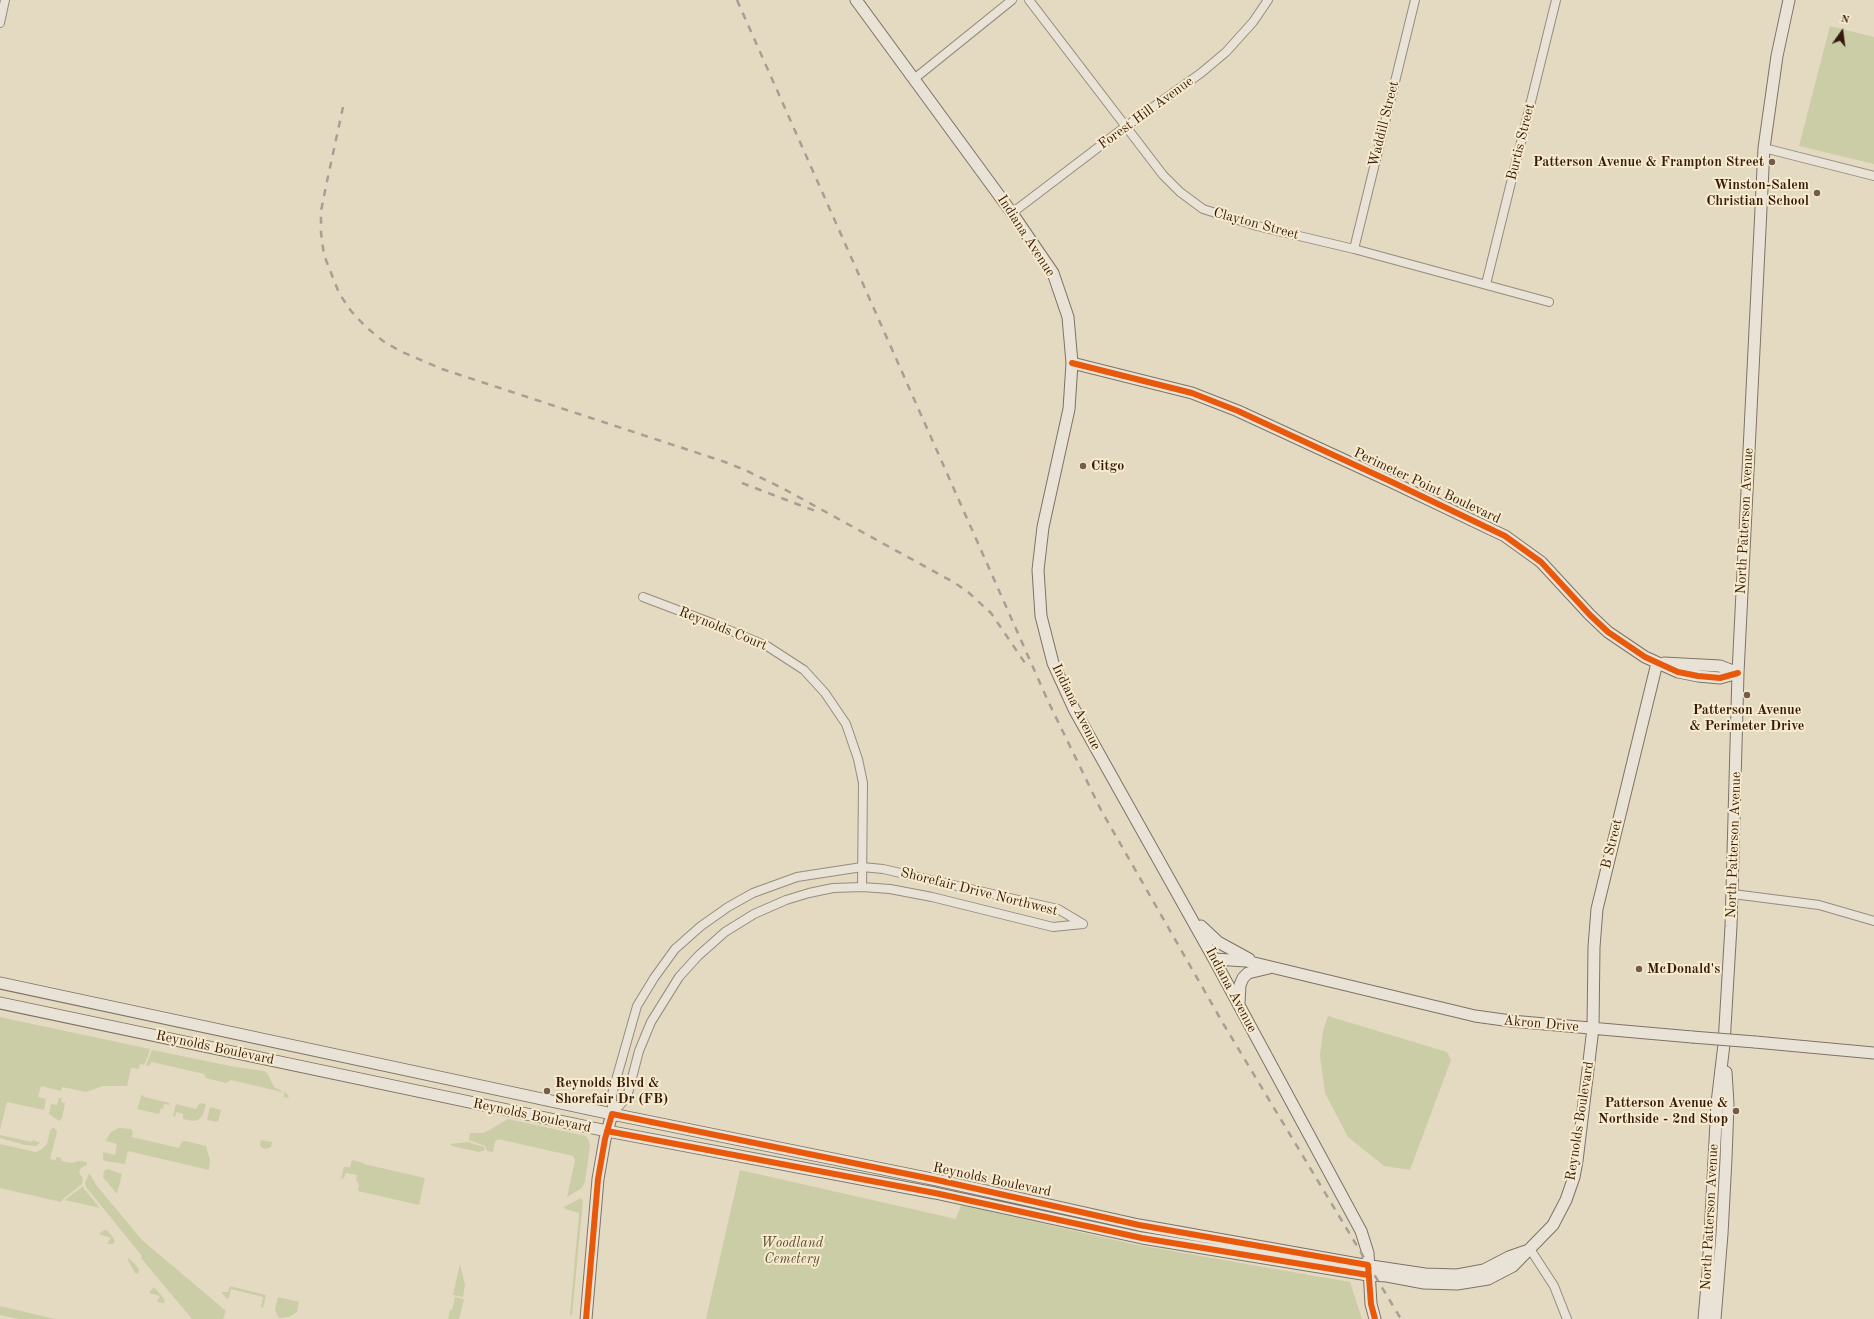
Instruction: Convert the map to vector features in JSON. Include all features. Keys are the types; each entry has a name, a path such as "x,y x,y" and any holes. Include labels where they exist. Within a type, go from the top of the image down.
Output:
{"main road":[{"name":"Indiana Avenue","path":"856,0 1012,213 1053,273 1068,317 1072,363 1069,409 1043,527 1038,570 1041,616 1053,663 1074,709 1214,958 1361,1231 1368,1253 1371,1304 1375,1319"},
{"name":"North Patterson Avenue","path":"1704,1319 1708,1273 1717,1103 1724,1044 1733,894 1738,673 1764,148 1777,56 1789,0"},
{"name":"Perimeter Point Boulevard","path":"1072,363 1187,391 1208,399 1505,536 1550,570 1590,615 1608,632 1629,648 1678,672 1720,678 1738,673"},
{"name":"B Street","path":"1593,1028 1594,947 1597,909 1657,663"},
{"path":"1185,907 1214,939 1260,965"},
{"name":"Akron Drive","path":"1214,958 1232,959 1260,965 1475,1016 1510,1022 1874,1053"},
{"path":"1239,1004 1240,985 1243,978 1248,973 1272,968"},
{"name":"Reynolds Boulevard","path":"0,983 612,1114 1368,1270 1387,1276 1424,1283 1457,1284 1488,1279 1513,1266 1553,1225 1559,1215 1574,1177 1577,1161 1593,1028"},
{"name":"Reynolds Boulevard","path":"0,1003 607,1131 935,1193 1142,1238 1368,1270"},
{"name":"North Patterson Avenue","path":"1714,1319 1722,1234 1728,1104 1724,1044"},
{"name":"Shorefair Drive Northwest","path":"586,1319 598,1179 607,1131 612,1114"}],"street":[{"path":"0,23 5,0"},
{"path":"914,79 1012,0"},
{"name":"Clayton Street","path":"1029,0 1163,175 1180,192 1203,209 1257,226 1354,249 1549,302"},
{"name":"Forest Hill Avenue","path":"1012,213 1126,127 1201,73 1226,52 1253,22 1268,0"},
{"name":"Waddill Street","path":"1354,249 1415,0"},
{"name":"Burtis Street","path":"1486,284 1556,0"},
{"path":"1764,148 1874,176"},
{"name":"Reynolds Court","path":"643,598 767,646 804,670 825,693 846,724 863,783 862,887"},
{"name":"Shorefair Drive Northwest","path":"862,867 883,869 1058,909 1083,924 1053,927 932,897 890,889 862,887 833,888 809,892 786,900 754,914 731,929 698,956 679,977 651,1022 640,1051 627,1097 612,1114 612,1094 637,1006 654,978 675,949 723,911 753,893 797,877 862,867"},
{"path":"1733,894 1819,905 1874,921"},
{"path":"1530,1249 1554,1286 1567,1319"}],"green space":[{"path":"1830,26 1874,37 1874,164 1799,146"},
{"path":"1328,1016 1447,1052 1451,1060 1410,1170 1384,1166 1348,1137 1325,1093 1320,1056 1323,1031"},
{"path":"0,1017 150,1049 144,1065 140,1064 139,1069 131,1068 127,1086 103,1086 86,1092 62,1087 61,1091 41,1086 38,1097 46,1099 44,1110 7,1102 0,1130"},
{"path":"152,1050 235,1067 264,1071 267,1073 274,1087 287,1094 289,1098 284,1097 284,1093 282,1092 231,1080 226,1083 206,1078 204,1074 152,1062 148,1066 146,1065"},
{"path":"142,1094 144,1097 170,1103 169,1105 164,1104 163,1109 161,1108 159,1114 137,1109"},
{"path":"59,1098 62,1098 61,1102 65,1103 62,1118 59,1121 49,1114 51,1104 57,1105"},
{"path":"200,1103 206,1104 203,1115 198,1120 193,1121 183,1119 183,1114 176,1112 175,1117 173,1116 176,1104 196,1109"},
{"path":"210,1107 221,1110 218,1122 207,1120"},
{"path":"508,1119 586,1136 590,1146 585,1182 582,1188 567,1197 575,1160 573,1156 498,1139 495,1142 493,1152 487,1151 485,1146 469,1140 470,1133 484,1133"},
{"path":"54,1127 57,1132 50,1159 56,1160 56,1157 61,1158 61,1161 73,1163 78,1161 87,1162 87,1165 81,1168 79,1172 83,1179 82,1184 61,1202 0,1188 0,1144 36,1152 47,1144 50,1130"},
{"path":"119,1128 131,1129 133,1132 132,1137 179,1148 182,1142 185,1141 206,1146 210,1160 209,1170 128,1151 125,1164 105,1161 103,1159 103,1152 115,1155 117,1144 106,1141 107,1138 111,1132"},
{"path":"0,1135 32,1142 33,1140 40,1143 36,1146 25,1145 0,1138"},
{"path":"261,1140 272,1142 271,1147 266,1149 262,1148 260,1145"},
{"path":"468,1142 484,1147 485,1150 479,1152 452,1146 450,1144"},
{"path":"352,1160 425,1178 419,1205 358,1191 359,1184 356,1180 357,1175 346,1173 344,1178 341,1179 344,1167 350,1167"},
{"path":"108,1169 122,1174 117,1194 103,1177 104,1171"},
{"name":"Woodland Cemetery","path":"740,1170 956,1219 961,1205 1132,1244 1350,1282 1362,1319 706,1319"},
{"path":"89,1173 97,1186 142,1240 226,1311 223,1319 192,1319 141,1258 142,1256 86,1187 85,1183"},
{"path":"83,1186 84,1189 100,1208 65,1200"},
{"path":"581,1198 583,1201 572,1315 570,1315 579,1213 565,1209 564,1207"},
{"path":"104,1230 108,1231 114,1239 115,1241 113,1244 107,1244 111,1238 99,1234"},
{"path":"129,1258 139,1269 138,1274 135,1273 128,1260"},
{"path":"460,1264 465,1285 463,1297 453,1295"},
{"path":"230,1286 266,1295 263,1308 261,1307 263,1297 231,1289 227,1299 221,1292 228,1292"},
{"path":"154,1287 165,1300 164,1303 157,1302 160,1296 149,1293"},
{"path":"278,1297 299,1302 297,1312 289,1317 278,1317 275,1310"},
{"path":"455,1297 464,1299 459,1319 448,1319 450,1310 452,1310"},
{"path":"0,1306 55,1319 19,1319 0,1315"}],"railway":[{"path":"737,0 1048,701 1101,810 1224,1025 1401,1319"},
{"path":"343,107 321,211 321,233 324,255 339,293 351,311 366,327 383,341 400,351 442,369 725,462 784,489 955,583 968,592 991,613 1027,666"},
{"path":"742,483 818,512"}],"cycle path":[{"path":"1072,363 1192,393 1238,411 1394,483 1505,536 1541,562 1590,615 1608,632 1645,657 1678,672 1698,676 1720,678 1738,673"},
{"path":"586,1319 598,1179 605,1139 612,1114 937,1180 1139,1225 1368,1265 1371,1304 1375,1319"},
{"path":"607,1131 935,1193 1142,1238 1368,1275"}],"place":[{"name":"Patterson Avenue & Frampton Street","path":"1772,162"},
{"name":"Winston-Salem Christian School","path":"1817,193"},
{"name":"Citgo","path":"1083,466"},
{"name":"Patterson Avenue & Perimeter Drive","path":"1747,695"},
{"name":"McDonald's","path":"1639,969"},
{"name":"Reynolds Blvd & Shorefair Dr (FB)","path":"547,1091"},
{"name":"Patterson Avenue & Northside - 2nd Stop","path":"1736,1111"}]}
